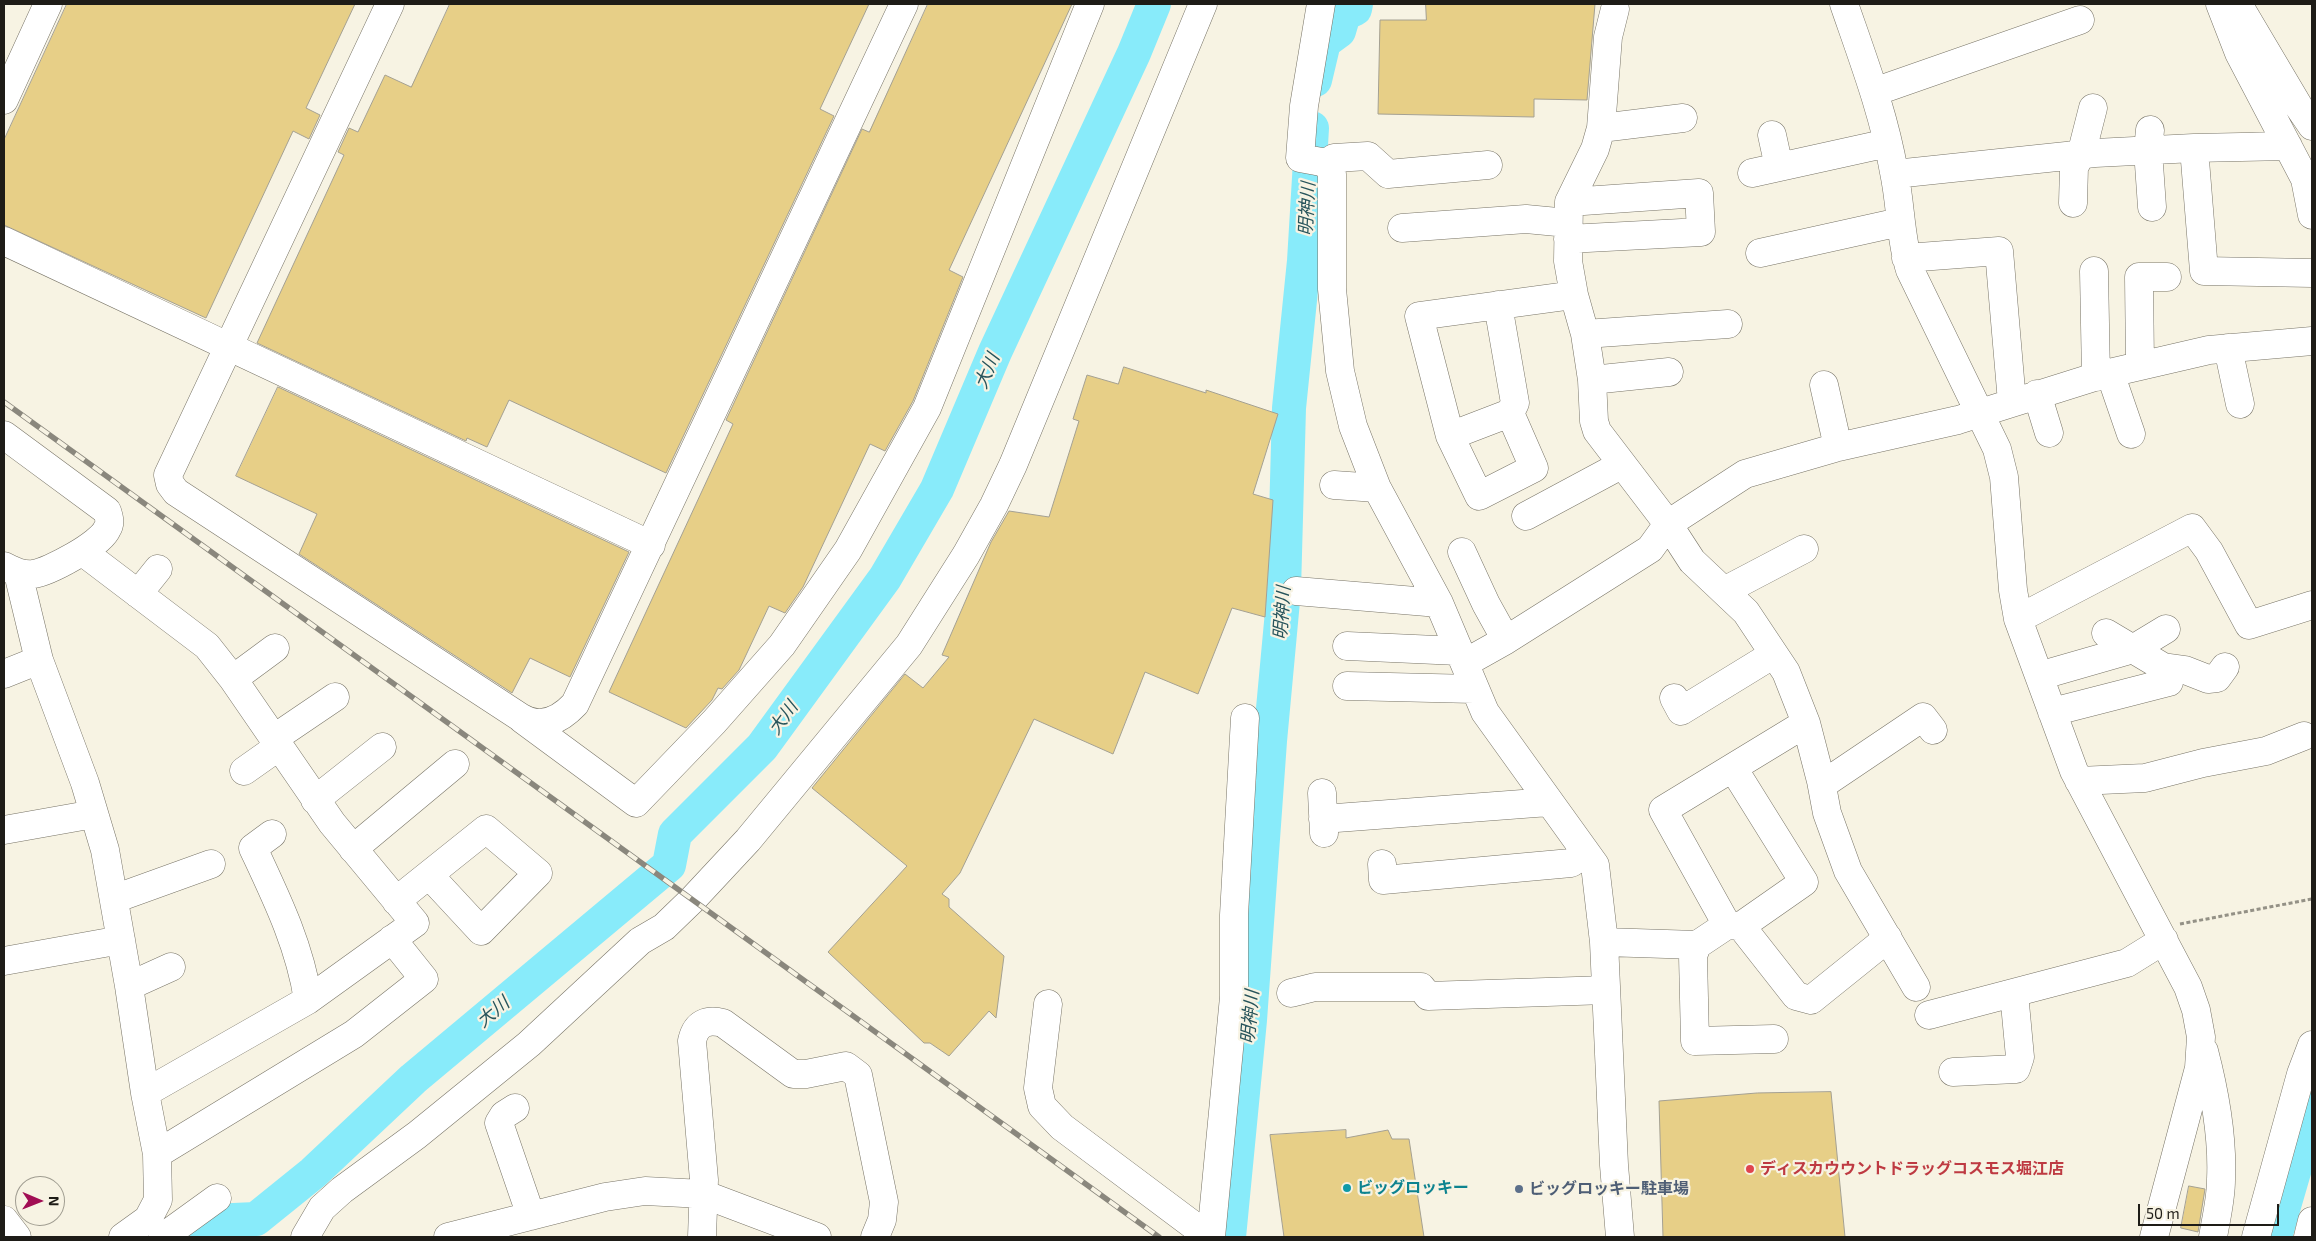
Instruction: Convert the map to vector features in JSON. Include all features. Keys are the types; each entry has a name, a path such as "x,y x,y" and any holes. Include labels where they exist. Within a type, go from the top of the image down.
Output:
{"street":[{"path":"4,100 48,4"},
{"path":"390,4 168,475 170,484 176,492 520,717 636,803 714,722 782,645 848,550 927,408 1090,4"},
{"path":"520,717 538,724 545,723 565,715 575,704 904,4"},
{"path":"305,1237 322,1208 335,1196 417,1135 529,1044 640,942 664,927 694,899 748,840 909,645 942,597 998,497 1203,4"},
{"path":"1321,4 1304,106 1300,158 1318,161 1368,156 1388,174 1488,165"},
{"path":"1844,4 1874,92 1888,142 1895,174 1906,258 1922,299 1997,449 2004,477 2013,590 2018,619 2079,781 2161,934 2188,987 2196,1010 2214,1090 2222,1147 2222,1182 2213,1237"},
{"path":"2220,4 2239,53 2288,146 2309,177 2312,215"},
{"path":"2238,4 2308,111"},
{"path":"1615,9 1608,37 1601,128 1568,221 1568,261 1574,294 1585,334 1592,380 1594,421 1597,431 1621,465 1668,524 1692,561 1746,612 1786,672 1806,723 1822,785 1826,813 1848,872 1916,987"},
{"path":"1874,92 2069,16"},
{"path":"2074,202 2074,167 2081,155 2093,108"},
{"path":"1601,128 1683,118"},
{"path":"1772,134 1779,167"},
{"path":"1895,174 2081,155 2149,140 2194,148 2288,146"},
{"path":"2149,140 2152,207"},
{"path":"1752,174 1888,142"},
{"path":"2194,148 2204,271 2312,273"},
{"path":"1318,161 1332,174 1332,288 1340,371 1353,426 1377,488 1439,603 1474,690 1485,712 1595,865 1604,942 1614,1165 1620,1237"},
{"path":"1402,228 1526,219 1568,221"},
{"path":"1760,253 1900,222"},
{"path":"4,241 651,545"},
{"path":"1906,258 1999,251 2024,398 2049,433"},
{"path":"2094,271 2103,375 2131,434"},
{"path":"2140,366 2139,277 2167,277"},
{"path":"1510,413 1534,468 1479,496 1450,436 1419,316 1574,294"},
{"path":"1450,436 1510,413 1515,403 1498,305"},
{"path":"1585,334 1728,324"},
{"path":"1348,646 1462,657 1506,640 1650,549 1668,524 1745,474 1838,447 1979,413 2103,375 2208,350 2312,342"},
{"path":"2228,348 2240,404"},
{"path":"1592,380 1669,372"},
{"path":"1824,385 1838,447"},
{"path":"4,435 108,510 110,522 107,531 83,552 34,574 11,570 39,660 85,783 105,850 129,986 145,1094 157,1154 158,1200 148,1220 123,1237"},
{"path":"1526,516 1621,465"},
{"path":"1334,485 1377,488"},
{"path":"2018,619 2192,528 2209,551 2249,625 2312,605"},
{"path":"1724,591 1804,549"},
{"path":"83,552 208,646 233,679 315,800 415,923 308,1000 145,1094"},
{"path":"1462,552 1486,604 1506,640"},
{"path":"138,594 158,569"},
{"path":"1296,591 1439,603"},
{"path":"2039,676 2133,650 2166,630"},
{"path":"2106,633 2163,667 2185,670 2208,679 2216,678 2225,667"},
{"path":"233,679 276,648"},
{"path":"1674,698 1681,710 1774,654"},
{"path":"4,674 39,660"},
{"path":"2052,712 2169,682"},
{"path":"1347,686 1474,690"},
{"path":"244,771 276,743 335,697"},
{"path":"1822,785 1923,717 1933,730"},
{"path":"1210,1237 1234,997 1234,915 1245,718"},
{"path":"1806,723 1663,810 1734,925 1796,996 1811,1000 1888,938"},
{"path":"2079,781 2145,778 2203,763 2266,751 2303,734"},
{"path":"315,800 382,748"},
{"path":"354,849 455,764"},
{"path":"1604,942 1697,945 1734,925 1804,882 1733,768"},
{"path":"1322,792 1323,826 1549,802"},
{"path":"4,830 94,814"},
{"path":"272,834 253,848 285,916 304,975 308,1000"},
{"path":"1382,864 1383,880 1571,863 1586,853"},
{"path":"114,899 211,863"},
{"path":"396,901 429,874"},
{"path":"1929,1015 2127,963 2161,934"},
{"path":"157,1154 354,1034 424,979 392,939"},
{"path":"4,961 120,940"},
{"path":"1697,945 1693,956 1694,1041 1774,1039"},
{"path":"129,986 171,967"},
{"path":"1292,994 1315,987 1421,987 1428,996 1606,990"},
{"path":"1955,1075 2016,1069 2020,1057 2014,992"},
{"path":"1048,1004 1038,1088 1042,1106 1062,1127 1210,1237"},
{"path":"702,1237 704,1180 692,1041 694,1032 701,1024 712,1020 723,1023 793,1074 806,1074 846,1066 858,1075 884,1202 882,1220 875,1237"},
{"path":"2154,1237 2199,1068 2201,1037"},
{"path":"2256,1237 2301,1074 2312,1045"},
{"path":"515,1108 504,1114 499,1123 531,1216"},
{"path":"448,1237 605,1197 645,1191 703,1194 817,1237"},
{"path":"163,1237 217,1198"},
{"path":"4,1220 16,1237"},
{"path":"2308,1237 2312,1221"}],"path":[{"path":"2161,934 2312,899"}],"building":[{"path":"67,4 355,4 306,108 320,115 309,139 293,131 206,318 4,225 4,140"},
{"path":"450,4 869,4 820,109 834,116 666,473 509,400 487,447 467,438 466,441 257,343 344,155 338,152 349,128 358,132 385,75 411,87"},
{"path":"928,4 1072,4 949,270 963,277 913,401 885,451 870,444 803,587 785,613 769,606 739,670 722,689 718,688 712,700 686,728 609,692 733,424 726,420 862,129 869,132"},
{"path":"1426,4 1595,4 1587,100 1534,99 1534,117 1378,114 1380,20 1426,20"},
{"path":"1124,367 1206,393 1206,390 1278,414 1253,494 1273,500 1265,617 1232,608 1198,694 1145,672 1113,754 1034,719 960,873 942,894 949,899 949,907 1004,956 996,1018 989,1011 949,1056 930,1043 924,1043 828,952 907,866 812,788 905,674 923,688 949,657 942,655 991,542 1009,511 1049,517 1079,421 1073,419 1087,375 1118,384"},
{"path":"278,387 629,552 570,677 530,658 512,693 299,554 317,514 236,476"},
{"name":"ディスカウウントドラッグコスモス堀江店","path":"1831,1092 1845,1237 1663,1237 1659,1101 1757,1093"},
{"name":"ビッグロッキー","path":"1346,1130 1346,1138 1388,1130 1392,1139 1409,1139 1424,1237 1284,1237 1270,1135"},
{"path":"2189,1186 2205,1189 2198,1232 2181,1228"}],"waterway":[{"name":"大川","path":"188,1237 202,1231 211,1221 256,1219 313,1173 413,1079 669,865 675,834 762,747 885,578 937,489 995,352 1134,53 1154,4"},
{"name":"明神川","path":"1315,80 1324,42 1339,31 1344,14 1355,9 1356,4"},
{"name":"明神川","path":"1229,1237 1250,1020 1270,741 1284,590 1289,408 1304,261 1312,128"},
{"path":"2275,1237 2312,1110"}],"railway":[{"path":"4,402 1159,1237"}],"place":[{"name":"ディスカウウントドラッグコスモス堀江店","path":"1750,1169"},
{"name":"ビッグロッキー","path":"1347,1188"},
{"name":"ビッグロッキー駐車場","path":"1519,1189"}]}
